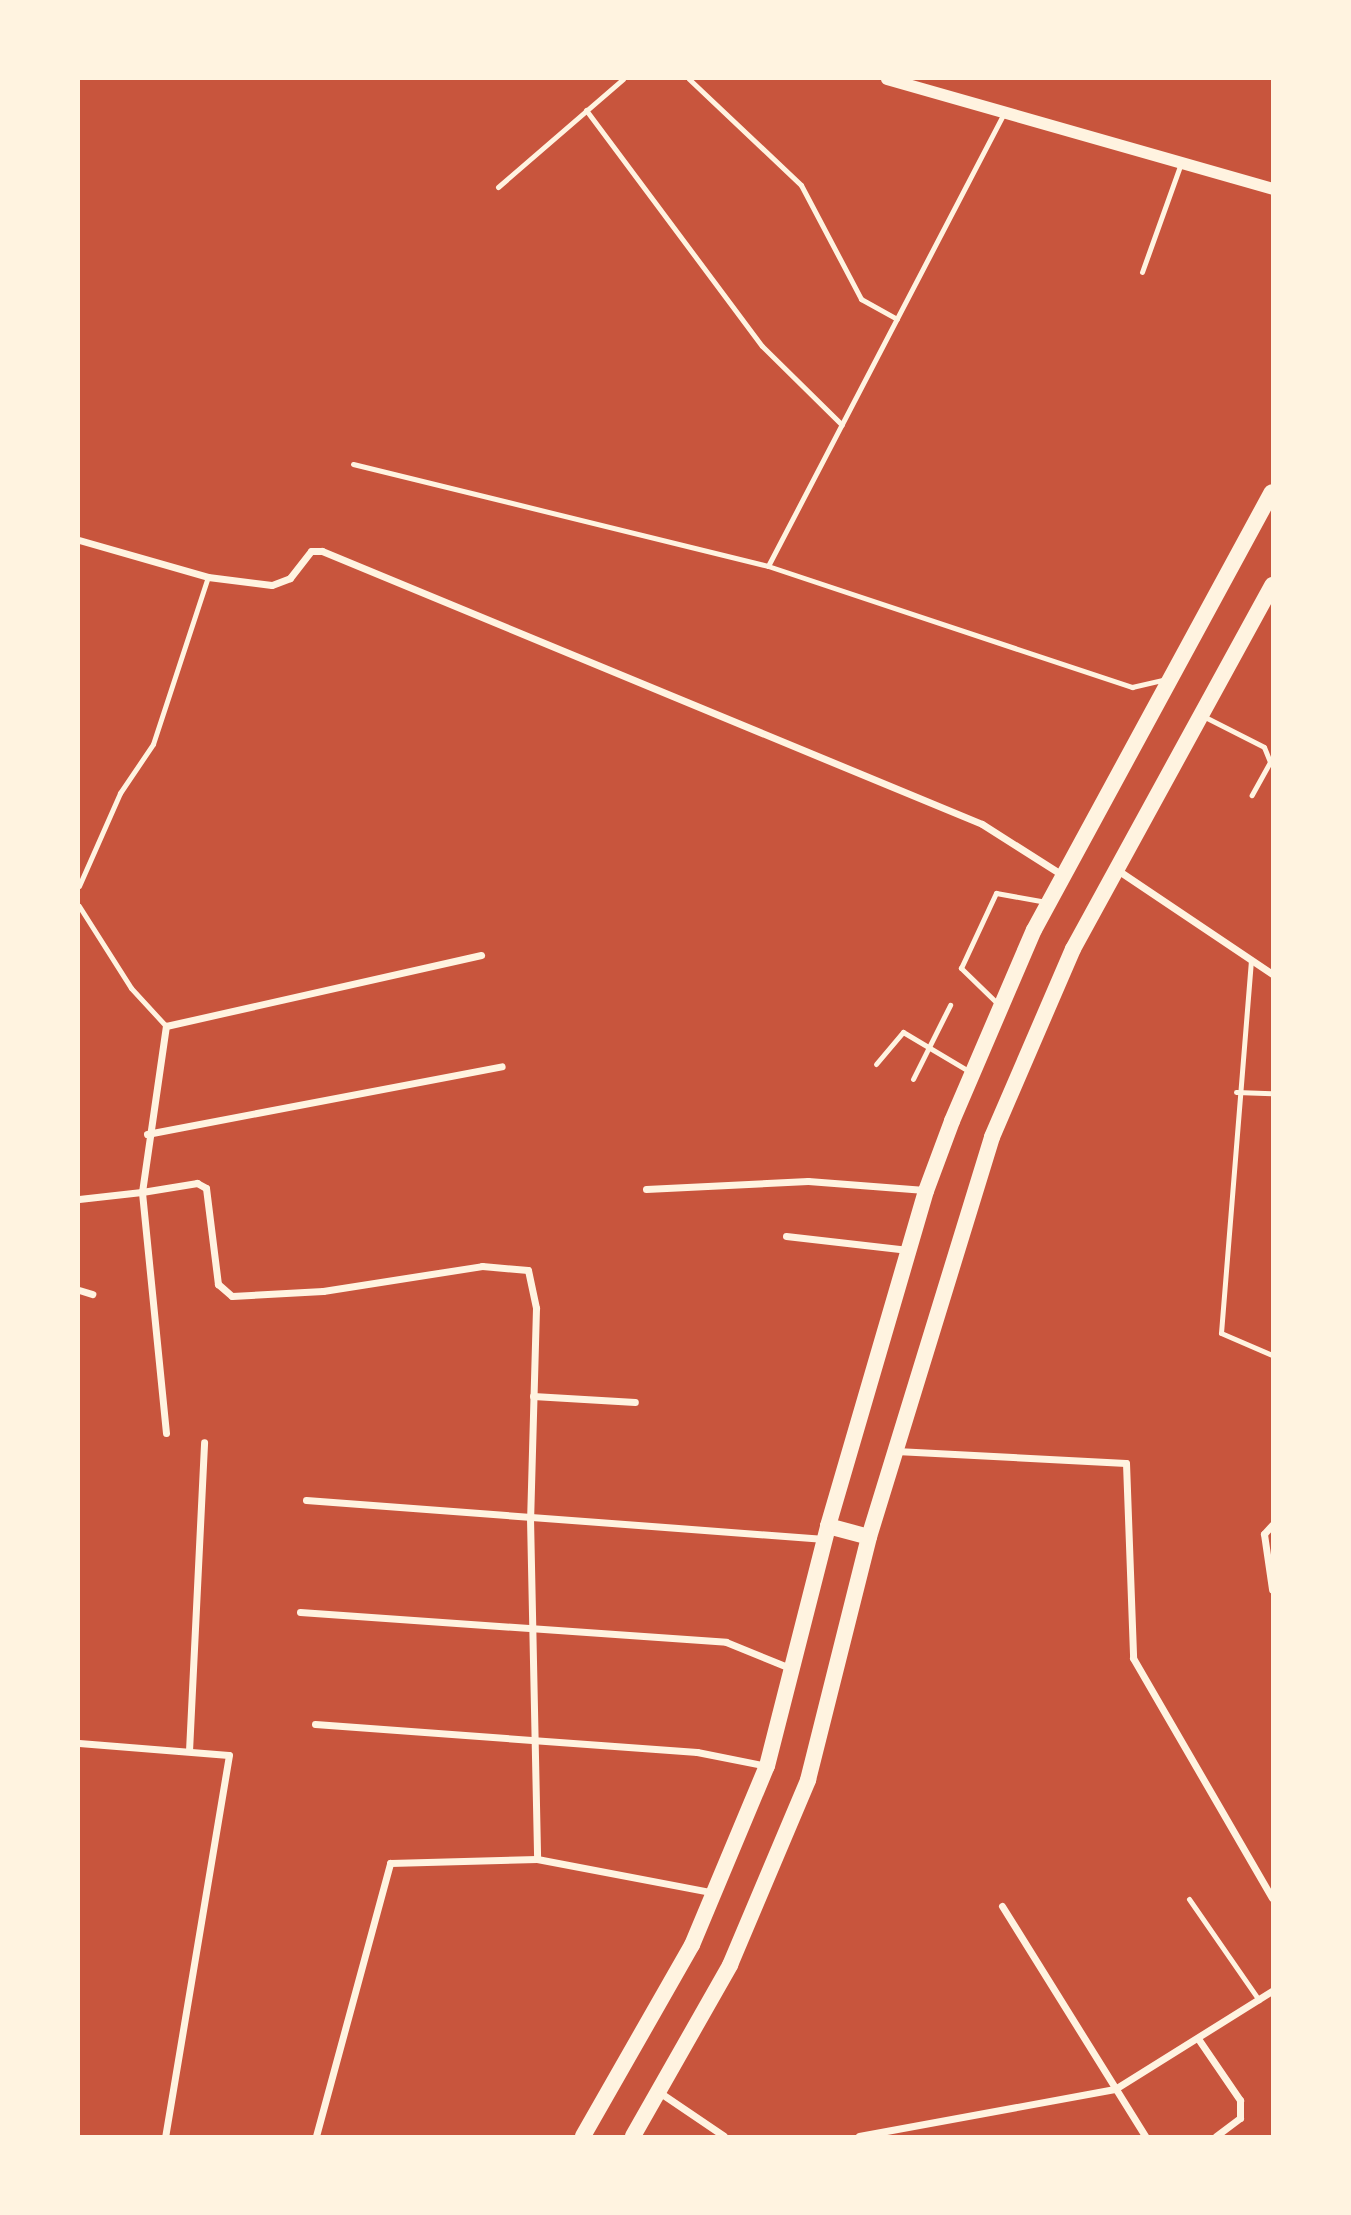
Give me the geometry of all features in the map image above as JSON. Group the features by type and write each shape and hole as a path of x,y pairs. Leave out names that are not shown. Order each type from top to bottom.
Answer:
{"main road":[{"path":"583,2136 716,1894 767,1766 795,1670 827,1532 908,1250 926,1191 973,1073 1049,903 1168,679 1272,492"},
{"path":"633,2136 730,1965 803,1792 869,1537 958,1231 992,1137 1073,949 1272,585"},
{"path":"827,1532 869,1537"}],"street":[{"path":"896,80 1272,189"},
{"path":"79,540 208,578 277,584 311,551 322,551 982,824 1064,876"},
{"path":"1115,868 1272,974"},
{"path":"166,1433 142,1192 147,1134 166,1026 481,955"},
{"path":"147,1134 502,1066"},
{"path":"646,1189 808,1181 926,1191"},
{"path":"79,1199 197,1183 206,1188 218,1284 232,1296 524,1266 536,1308 530,1518 537,1859"},
{"path":"786,1236 908,1250"},
{"path":"79,1290 92,1294"},
{"path":"533,1396 635,1402"},
{"path":"189,1751 204,1443"},
{"path":"896,1451 1126,1463 1133,1658 1272,1898"},
{"path":"306,1500 530,1518 827,1532"},
{"path":"1272,1525 1264,1534 1272,1589"},
{"path":"300,1612 726,1643 795,1670"},
{"path":"315,1724 535,1744 697,1752 767,1766"},
{"path":"79,1742 229,1755 165,2136"},
{"path":"316,2136 390,1863 537,1859 716,1894"},
{"path":"1002,1906 1145,2136"},
{"path":"859,2136 1115,2089 1199,2040 1272,1991"},
{"path":"1199,2040 1240,2100 1238,2122 1216,2136"},
{"path":"659,2092 724,2136"}],"lane":[{"path":"498,187 623,79"},
{"path":"689,79 801,185 861,299 897,319"},
{"path":"586,110 762,346 842,425"},
{"path":"768,566 1005,112"},
{"path":"1142,272 1181,163"},
{"path":"353,464 768,566 1132,687 1168,679"},
{"path":"79,886 120,793 153,744 208,578"},
{"path":"1201,715 1264,747 1270,762 1252,795"},
{"path":"1001,1007 961,968 978,930 996,893 1049,903"},
{"path":"79,906 131,988 166,1026"},
{"path":"1251,960 1236,1092 1221,1332 1272,1355"},
{"path":"913,1079 950,1005"},
{"path":"876,1064 903,1032 973,1073"},
{"path":"1236,1092 1272,1093"},
{"path":"1189,1899 1259,2000"}]}
